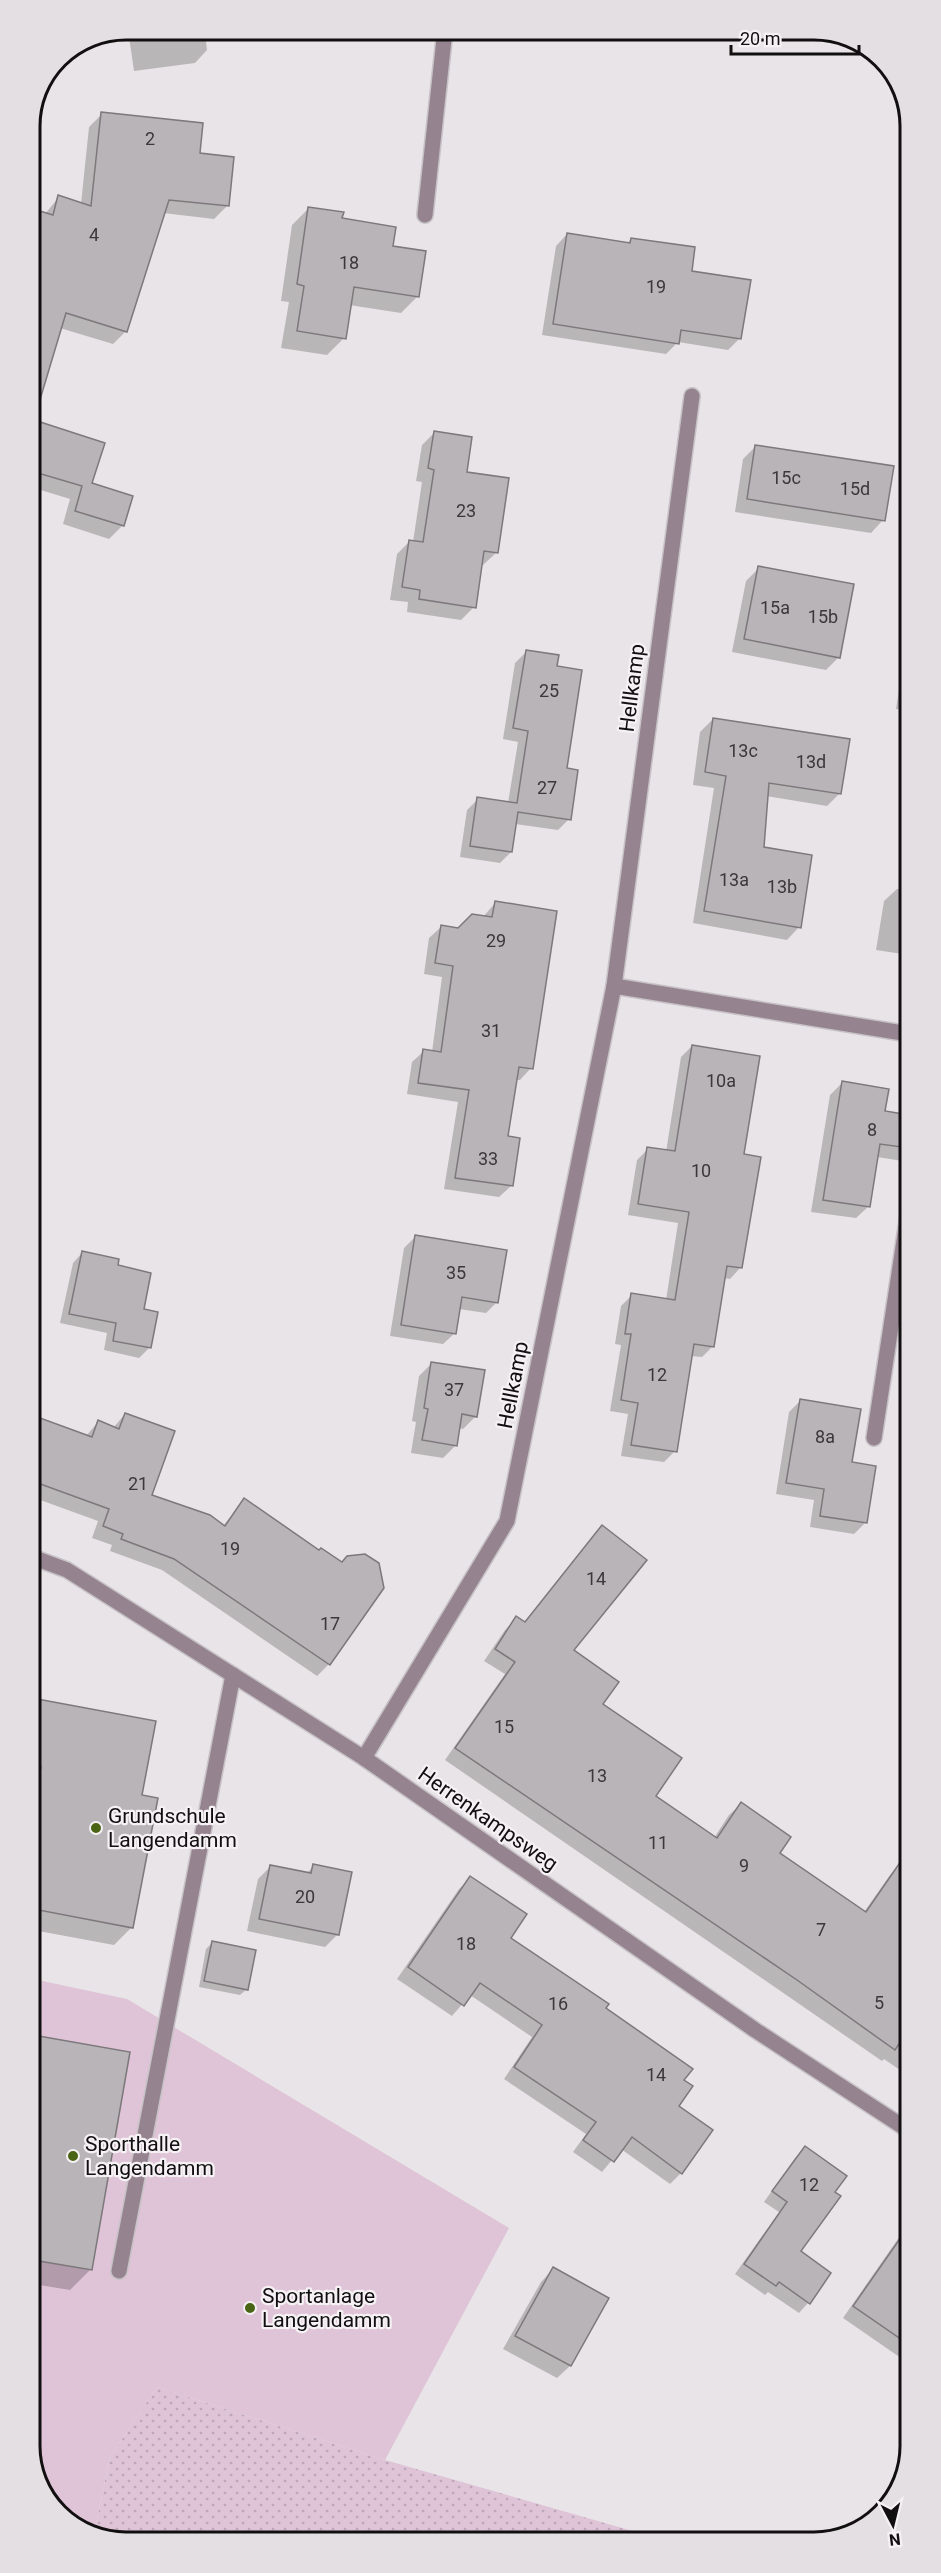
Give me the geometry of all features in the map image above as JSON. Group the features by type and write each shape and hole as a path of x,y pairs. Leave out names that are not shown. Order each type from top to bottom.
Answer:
{"street":[{"path":"425,215 444,40"},
{"name":"Hellkamp","path":"364,1758 507,1521 615,986 692,396"},
{"path":"615,986 900,1033"},
{"path":"874,1438 900,1267"},
{"name":"Herrenkampsweg","path":"40,1560 67,1570 364,1758 755,2030 900,2125"},
{"path":"119,2271 233,1675"}],"shaded area":[{"name":"Sportanlage Langendamm","path":"40,1981 127,1999 509,2228 385,2460 157,2387 110,2457 95,2527 74,2515 62,2503 49,2485 41,2458"},
{"path":"157,2387 385,2460 636,2532 110,2531 95,2527 110,2457"}],"building":[{"path":"101,112 203,123 200,153 234,157 229,206 169,200 127,332 66,313 41,397 41,211 53,215 58,195 91,206"},
{"path":"308,207 344,212 342,218 396,227 393,246 426,251 419,297 354,287 346,339 297,331 304,286 297,284"},
{"path":"567,233 630,243 631,238 695,247 692,271 751,280 741,339 681,330 679,344 553,324"},
{"path":"41,422 105,443 92,483 133,496 124,526 75,511 82,486 41,474"},
{"path":"434,431 472,437 467,472 509,478 498,553 484,551 476,608 419,599 420,590 402,587 409,540 423,542 434,470 428,468"},
{"path":"755,445 894,466 885,521 747,499"},
{"path":"758,566 854,584 840,658 744,639"},
{"path":"526,650 559,655 557,666 582,670 567,768 578,770 571,820 518,812 512,852 470,846 477,797 517,803 528,731 513,728"},
{"path":"713,718 850,739 841,794 769,783 764,847 812,855 801,928 704,911 726,776 705,772"},
{"path":"495,901 557,911 533,1069 519,1067 508,1136 520,1138 513,1186 455,1178 469,1090 418,1083 423,1049 441,1052 453,966 435,963 441,925 458,928 472,914 492,917"},
{"path":"692,1045 760,1056 744,1154 761,1157 742,1268 727,1266 714,1347 694,1344 677,1452 631,1445 638,1403 621,1400 631,1334 625,1334 631,1293 675,1300 689,1212 638,1204 647,1147 675,1151"},
{"path":"842,1081 889,1089 885,1111 900,1114 900,1147 880,1144 870,1207 823,1200"},
{"path":"415,1235 507,1250 498,1303 462,1297 456,1334 401,1325"},
{"path":"82,1251 119,1259 118,1265 151,1273 144,1309 158,1312 151,1348 113,1341 116,1323 69,1314"},
{"path":"431,1362 485,1370 477,1417 462,1414 457,1446 422,1440 428,1409 424,1408"},
{"path":"800,1399 861,1409 852,1462 876,1466 867,1523 820,1516 824,1489 786,1483"},
{"path":"125,1413 175,1431 152,1495 210,1515 225,1526 244,1498 319,1550 321,1548 342,1562 347,1556 365,1554 379,1563 384,1588 330,1665 174,1559 121,1539 123,1534 103,1526 109,1509 40,1484 40,1418 92,1437 98,1420 119,1429"},
{"path":"602,1525 647,1560 574,1650 619,1682 603,1704 682,1758 656,1796 717,1838 741,1802 791,1837 780,1853 866,1912 900,1863 900,2042 895,2050 797,1980 455,1748 515,1662 495,1649 516,1616 525,1622"},
{"path":"40,1700 156,1721 142,1795 158,1798 133,1928 40,1910"},
{"path":"313,1864 352,1872 339,1935 259,1919 270,1865 311,1873"},
{"path":"470,1876 527,1914 511,1938 609,2004 606,2008 693,2069 684,2080 693,2086 679,2106 713,2130 682,2174 632,2137 614,2162 583,2140 596,2122 514,2067 542,2025 480,1983 464,2006 408,1967"},
{"path":"212,1941 256,1950 248,1990 204,1981"},
{"name":"Sporthalle Langendamm","path":"40,2036 130,2052 92,2270 40,2261"},
{"path":"805,2146 847,2176 835,2192 841,2196 801,2251 831,2273 810,2304 779,2282 776,2286 744,2264 787,2202 772,2191"},
{"path":"900,2239 900,2338 853,2306"},
{"path":"553,2267 609,2298 571,2366 515,2336"}],"place":[{"name":"Grundschule Langendamm","path":"96,1828"},
{"name":"Sporthalle Langendamm","path":"73,2156"},
{"name":"Sportanlage Langendamm","path":"250,2308"}]}
